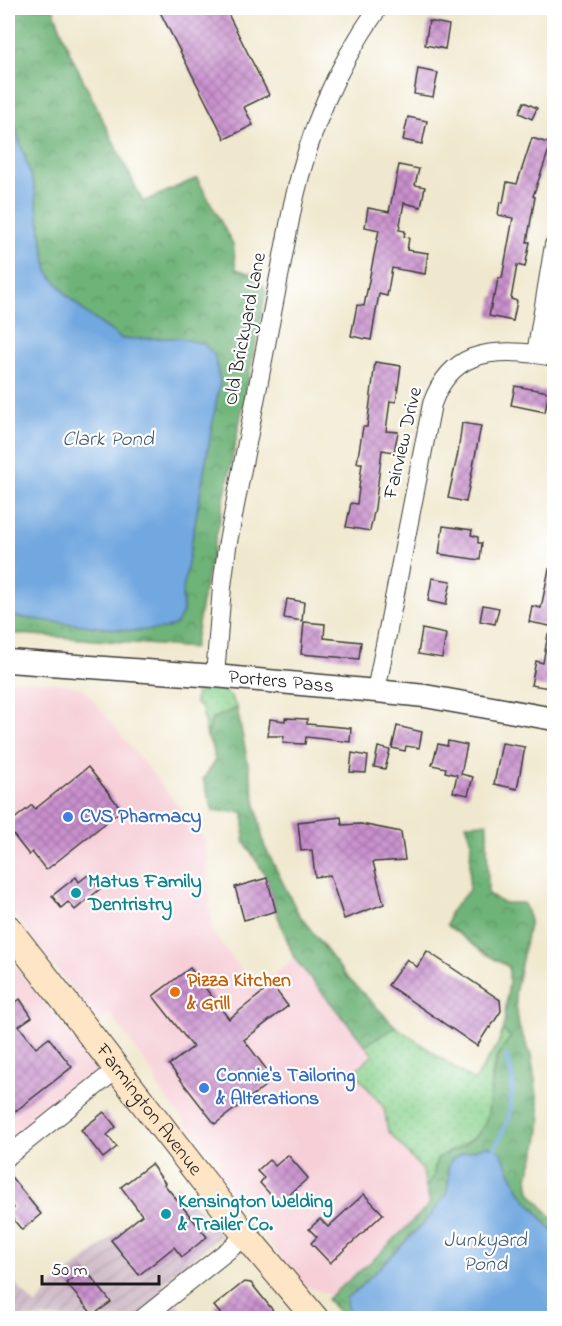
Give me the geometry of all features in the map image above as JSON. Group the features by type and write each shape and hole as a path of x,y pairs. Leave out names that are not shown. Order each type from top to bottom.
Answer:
{"main road":[{"name":"Farmington Avenue","path":"8,928 246,1236 315,1318"}],"street":[{"name":"Old Brickyard Lane","path":"215,676 227,547 301,167 328,94 345,59 378,8"},
{"name":"Fairview Drive","path":"376,690 432,404 438,388 446,375 461,363 478,356 498,352 517,352 545,356 555,245"},
{"name":"Porters Pass","path":"8,662 376,690 425,696 555,719"},
{"path":"8,1156 117,1069"},
{"path":"143,1318 246,1236"}],"shaded area":[{"path":"8,680 59,683 83,688 205,839 212,932 256,988 294,958 374,1055 354,1071 384,1108 388,1131 423,1172 430,1204 332,1296 300,1283 214,1169 223,1161 205,1148 158,1087 155,1076 112,1017 108,1014 100,1024 8,908"},
{"path":"8,956 98,1071 8,1139"},
{"path":"178,1184 221,1235 162,1284 188,1318 8,1318 8,1276 36,1306 53,1285"}],"green space":[{"path":"8,8 53,8 70,53 143,202 197,178 233,244 236,269 259,276 266,292 194,648 8,633 8,616 183,612 178,338 122,339 87,314 48,272 34,185 8,106"},
{"path":"196,689 220,689 230,695 237,708 212,719 207,737 202,709 195,703"},
{"path":"237,708 264,845 298,913 346,976 396,1027 365,1045 294,958 276,911 267,878 244,841 244,812 213,811 203,779 215,762 213,748 207,737 212,719"},
{"path":"487,823 488,894 503,903 524,903 530,920 515,994 519,1027 531,1055 541,1121 538,1143 528,1177 530,1192 554,1220 554,1233 521,1193 501,1153 448,1168 449,1181 446,1195 426,1221 357,1290 346,1298 355,1314 363,1318 343,1318 327,1299 376,1257 430,1204 426,1187 433,1178 437,1158 472,1139 485,1124 497,1060 511,1037 503,1030 509,967 484,953 447,925 450,912 469,890 471,839 466,824"},
{"path":"396,1027 474,1081 497,1046 503,1030 511,1037 494,1064 489,1108 484,1125 476,1136 455,1150 437,1158 433,1178 426,1187 423,1171 388,1131 384,1108 354,1071 373,1055 365,1045"}],"water":[{"name":"Clark Pond","path":"8,106 34,185 48,272 66,294 87,314 122,339 178,338 202,343 214,354 220,382 182,596 183,612 177,624 165,629 133,631 8,616"},
{"name":"Junkyard Pond","path":"486,1146 495,1148 501,1153 521,1193 554,1233 554,1318 363,1318 347,1309 346,1298 357,1290 426,1221 446,1195 449,1181 448,1168 451,1160 461,1154"}],"building":[{"path":"158,8 225,8 269,95 244,107 253,125 225,139"},
{"path":"429,21 449,25 445,49 425,45"},
{"path":"418,69 438,73 433,97 414,94"},
{"path":"524,102 537,108 532,119 519,113"},
{"path":"408,117 427,121 422,144 403,140"},
{"path":"532,138 551,144 533,196 535,197 527,242 530,242 525,267 517,265 511,299 517,301 513,321 489,316 498,278 502,278 513,218 498,215 507,182 517,184"},
{"path":"399,165 419,169 415,185 425,187 421,207 404,203 399,230 405,231 404,237 409,238 407,250 428,253 425,274 392,268 387,296 379,294 371,340 351,336 357,305 364,306 379,230 365,227 368,208 389,212"},
{"path":"375,362 401,366 396,402 390,401 386,431 398,432 394,452 382,450 370,531 346,527 351,503 357,504 362,463 357,463 363,427 367,427"},
{"path":"515,386 549,392 545,412 511,405"},
{"path":"462,423 481,426 466,502 448,498"},
{"path":"443,526 472,530 471,535 478,537 478,543 482,543 480,560 439,554"},
{"path":"549,569 555,569 555,627 529,622 532,606 541,608"},
{"path":"432,578 451,581 446,605 428,601"},
{"path":"287,599 304,602 302,621 284,618"},
{"path":"483,605 499,608 495,624 480,621"},
{"path":"304,622 325,624 324,638 361,642 359,659 301,654"},
{"path":"422,629 446,634 442,658 418,654"},
{"path":"548,634 555,634 555,676 551,675 549,688 531,685 536,661 543,663"},
{"path":"285,718 307,719 307,724 351,728 350,742 306,737 305,744 283,743 284,736 268,736 270,719 285,721"},
{"path":"397,726 422,732 419,748 406,746 405,751 392,748"},
{"path":"448,741 467,745 461,774 473,777 468,795 453,792 457,775 445,772 446,768 432,765 438,744 447,746"},
{"path":"502,743 525,747 517,789 494,784"},
{"path":"378,747 390,750 385,769 374,767"},
{"path":"352,753 368,756 366,773 350,772"},
{"name":"CVS Pharmacy","path":"88,767 122,810 46,870 32,852 29,855 8,828 8,824 32,805 35,809"},
{"path":"341,817 342,825 361,824 401,832 405,860 373,862 384,904 344,919 330,875 315,877 312,850 301,851 298,822"},
{"name":"Matus Family Dentristry","path":"88,875 100,889 75,910 68,902 61,908 52,896 76,877 79,882"},
{"path":"267,878 276,911 244,920 235,887"},
{"path":"427,951 500,1000 501,1011 477,1046 388,985 407,959 417,967"},
{"path":"190,968 229,1019 272,985 288,1006 244,1040 274,1079 215,1124 169,1065 193,1047 153,996"},
{"path":"20,999 32,1017 19,1026 36,1048 49,1038 72,1067 8,1117 8,1008"},
{"path":"104,1112 116,1127 107,1135 117,1147 103,1158 81,1130"},
{"path":"288,1155 308,1178 279,1204 260,1183 264,1178 257,1171 269,1160 275,1166"},
{"name":"Kensington Welding & Trailer Co.","path":"151,1164 164,1184 207,1237 182,1257 174,1247 139,1275 111,1240 142,1215 121,1187"},
{"path":"8,1173 41,1214 22,1230 8,1213 14,1208 8,1199"},
{"path":"364,1194 383,1214 330,1263 311,1243 317,1237 309,1229 320,1219 328,1227"},
{"path":"85,1269 111,1302 93,1315 66,1283"},
{"path":"244,1282 251,1283 279,1318 224,1318 214,1306"}],"waterway":[{"path":"494,1154 509,1118 513,1081 507,1056"}],"place":[{"name":"CVS Pharmacy","path":"68,817"},
{"name":"Matus Family Dentristry","path":"76,893"},
{"name":"Pizza Kitchen & Grill","path":"175,992"},
{"name":"Connie's Tailoring & Alterations","path":"204,1088"},
{"name":"Kensington Welding & Trailer Co.","path":"166,1214"}]}
